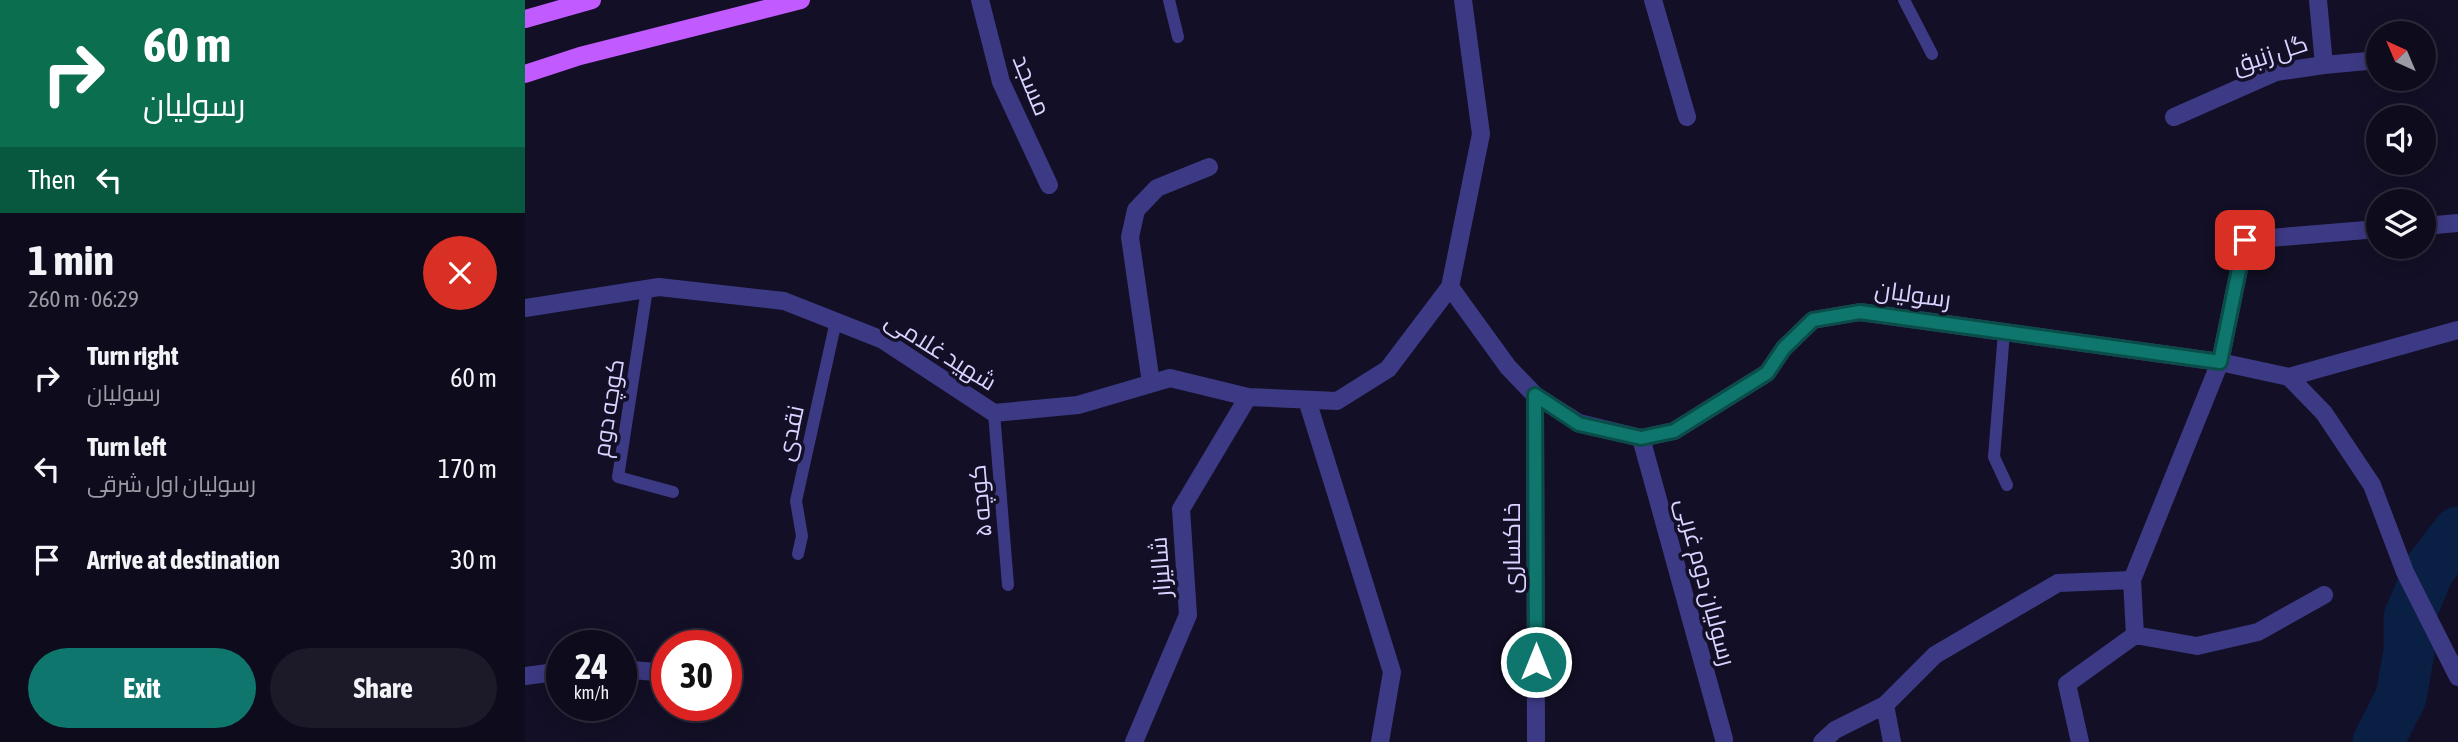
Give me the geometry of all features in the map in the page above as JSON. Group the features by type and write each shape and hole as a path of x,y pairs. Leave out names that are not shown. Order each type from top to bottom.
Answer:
{"main road":[{"path":"525,19 592,0"},
{"path":"525,74 580,56 801,0"}],"street":[{"name":"مسجد","path":"979,0 1001,82 1049,185"},
{"path":"1450,287 1481,134 1463,0"},
{"path":"1653,0 1687,117"},
{"name":"گل زنبق","path":"2174,117 2276,72 2324,65 2318,0"},
{"path":"2324,65 2366,61"},
{"path":"1151,383 1130,237 1136,210 1157,188 1209,167"},
{"path":"2436,225 2458,223"},
{"path":"2135,635 2131,580 2220,362 2245,240 2366,230"},
{"name":"شهید غلامی","path":"525,308 659,287 784,301 883,340 994,413 1078,405 1170,377 1248,397 1337,401 1388,369 1450,287"},
{"name":"رسولیان","path":"1450,287 1508,367 1535,395 1579,424 1641,438 1674,431 1767,373 1784,348 1813,320 1860,312 2220,362 2289,377"},
{"path":"2458,330 2289,377 2324,413 2372,485 2405,572 2458,677"},
{"name":"خاکساری","path":"1535,395 1536,742"},
{"name":"شالیزار","path":"1134,742 1188,615 1181,509 1248,397"},
{"path":"1307,400 1392,672 1380,742"},
{"name":"رسولیان دوم غربی","path":"1641,438 1724,739"},
{"path":"1822,742 1835,730 1885,705 1935,655 2058,583 2131,580"},
{"path":"2080,742 2067,684 2135,635 2197,646 2258,632 2324,595"},
{"path":"525,676 546,673"},
{"path":"1885,705 1892,742"}],"lane":[{"path":"1169,0 1178,37"},
{"path":"1904,0 1932,54"},
{"name":"کوچه دوم","path":"647,289 618,477 673,492"},
{"name":"نقدی","path":"798,554 802,536 796,501 836,321"},
{"path":"2004,332 1994,457 2007,485"},
{"name":"کوچه ۵","path":"994,413 1008,585"}],"waterway":[{"path":"2378,742 2401,697 2409,652 2409,618 2429,570 2458,532"}],"route":[{"path":"1536,662 1535,395 1579,424 1641,438 1674,431 1767,373 1784,348 1813,320 1860,312 2220,362 2245,240"}]}
